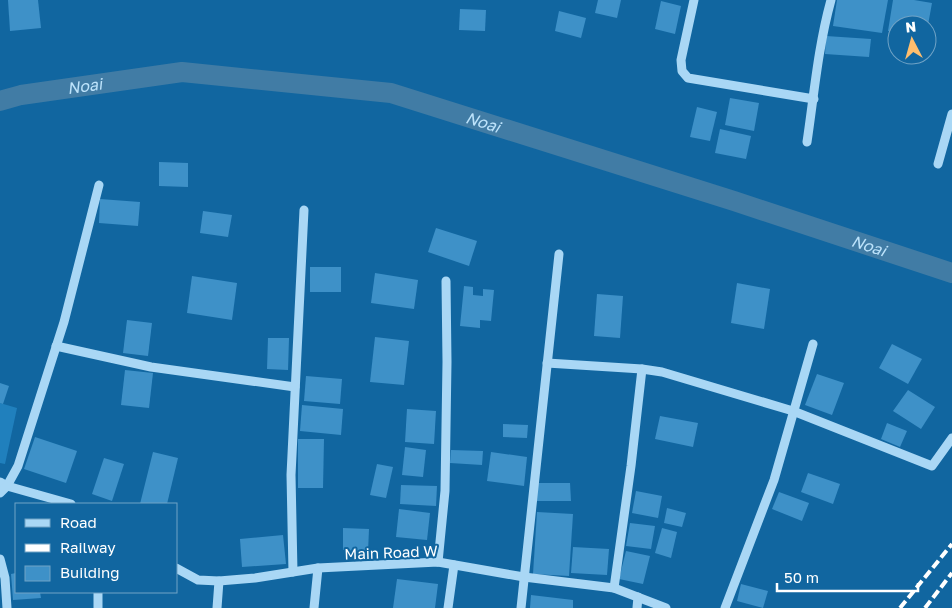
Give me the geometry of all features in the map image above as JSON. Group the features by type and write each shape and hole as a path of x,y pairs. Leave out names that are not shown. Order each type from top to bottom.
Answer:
{"street":[{"path":"694,0 681,60 682,71 688,78 814,99"},
{"path":"807,142 819,51 831,0"},
{"path":"938,164 952,114"},
{"path":"0,493 4,484 18,466 64,322 99,185"},
{"path":"293,572 291,474 304,210"},
{"path":"521,608 559,254"},
{"path":"438,562 445,490 446,281"},
{"path":"725,608 774,480 813,344"},
{"path":"56,346 150,367 295,387"},
{"path":"547,363 662,372 793,410 932,466 952,438"},
{"path":"614,588 642,369"},
{"path":"4,484 68,503"},
{"path":"0,559 5,578 7,608"},
{"name":"Main Road W","path":"178,569 198,580 219,581 255,578 318,568 438,562 614,588 666,608"},
{"path":"448,608 454,565"},
{"path":"314,608 318,568"},
{"path":"216,608 219,581"},
{"path":"98,593 98,608"},
{"path":"637,608 638,597"}],"shaded area":[{"path":"0,403 17,408 5,464 0,463"}],"building":[{"path":"8,0 38,0 41,28 10,31"},
{"path":"598,0 621,0 617,18 595,13"},
{"path":"837,0 888,0 882,33 833,26"},
{"path":"893,0 914,0 932,3 930,15 891,15"},
{"path":"661,1 681,6 675,34 655,29"},
{"path":"460,9 486,10 485,31 459,30"},
{"path":"559,11 586,18 581,38 555,31"},
{"path":"826,36 871,39 869,57 825,54"},
{"path":"730,98 759,103 754,131 725,125"},
{"path":"697,107 717,112 710,141 690,137"},
{"path":"720,129 751,136 746,159 715,153"},
{"path":"159,162 188,163 188,187 159,186"},
{"path":"100,199 140,202 138,226 99,223"},
{"path":"203,211 232,215 228,237 200,233"},
{"path":"436,228 477,241 469,266 428,252"},
{"path":"310,267 341,267 341,292 310,292"},
{"path":"375,273 418,280 414,309 371,303"},
{"path":"192,276 237,283 232,320 187,313"},
{"path":"737,283 770,289 764,329 731,323"},
{"path":"464,286 473,287 473,295 483,296 483,289 494,290 491,321 480,320 480,328 460,326"},
{"path":"597,294 623,296 620,338 594,336"},
{"path":"127,320 152,323 148,356 123,353"},
{"path":"375,337 409,341 404,385 370,382"},
{"path":"268,338 289,338 288,370 267,369"},
{"path":"892,344 922,359 908,384 879,368"},
{"path":"125,370 153,373 149,408 121,405"},
{"path":"817,374 844,383 832,415 805,405"},
{"path":"306,376 342,379 340,404 304,401"},
{"path":"0,383 9,386 3,404 0,403"},
{"path":"908,390 935,407 921,429 893,411"},
{"path":"302,405 343,409 341,435 300,431"},
{"path":"407,409 436,411 434,444 405,442"},
{"path":"660,416 698,423 693,447 655,439"},
{"path":"887,423 907,431 900,447 881,439"},
{"path":"503,424 528,425 527,438 503,437"},
{"path":"35,437 77,451 66,483 24,469"},
{"path":"298,439 324,439 323,488 298,488"},
{"path":"405,447 426,450 423,477 402,475"},
{"path":"451,450 483,451 482,465 450,463"},
{"path":"153,452 178,458 167,503 140,503"},
{"path":"491,452 527,457 524,486 487,481"},
{"path":"104,458 124,464 112,501 92,494"},
{"path":"377,464 393,467 386,498 370,495"},
{"path":"808,473 840,484 833,504 801,492"},
{"path":"535,483 570,483 571,501 535,501"},
{"path":"401,485 437,486 436,506 400,504"},
{"path":"636,491 662,496 658,518 632,513"},
{"path":"779,492 809,503 802,521 772,509"},
{"path":"667,508 686,513 682,527 664,523"},
{"path":"399,509 430,513 427,540 396,537"},
{"path":"537,512 573,514 569,576 533,574"},
{"path":"630,523 655,526 651,549 626,546"},
{"path":"343,528 369,529 368,552 343,550"},
{"path":"662,528 677,532 671,558 655,553"},
{"path":"283,535 286,564 242,567 240,539"},
{"path":"573,547 609,549 607,575 571,573"},
{"path":"626,551 650,556 643,584 619,579"},
{"path":"15,573 15,593 40,593 41,598 13,600 11,574"},
{"path":"397,579 438,584 435,608 393,608"},
{"path":"741,584 768,591 763,608 737,601"},
{"path":"531,595 573,600 573,608 530,608"}],"waterway":[{"name":"Noai","path":"0,101 21,95 182,72 391,93 734,201 952,273"}],"railway":[{"path":"900,608 952,544"},
{"path":"925,608 952,573"}]}
